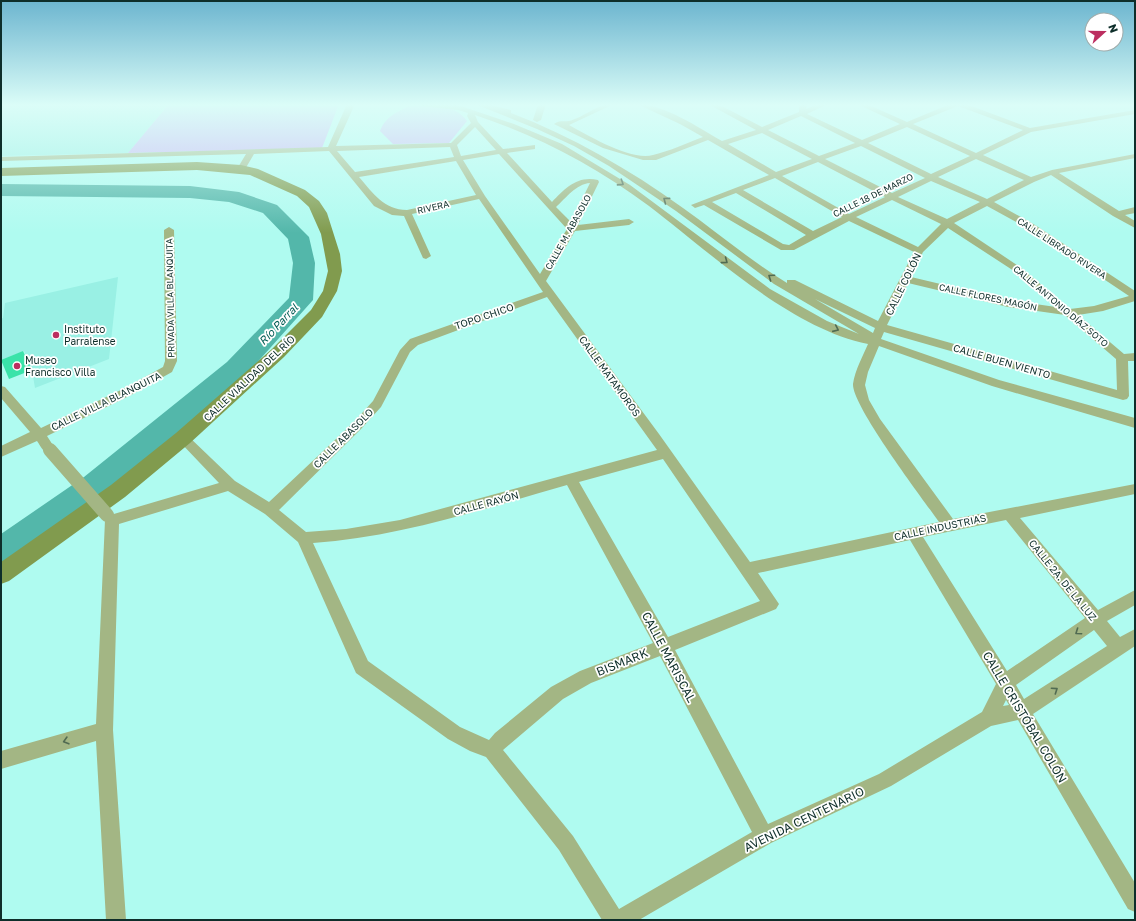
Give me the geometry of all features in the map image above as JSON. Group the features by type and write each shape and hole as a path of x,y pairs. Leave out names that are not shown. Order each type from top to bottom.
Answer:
{"main road":[{"name":"CALLE VIALIDAD DEL RÍO","path":"1,172 197,166 241,169 258,173 302,193 314,204 320,213 328,234 334,254 335,271 330,291 317,313 278,353 183,438 118,490 1,574"}],"street":[{"path":"1,158 392,147"},
{"name":"CALLE MATAMOROS","path":"453,147 481,196 549,293 666,454 771,604"},
{"path":"497,147 572,229 629,222"},
{"path":"331,149 353,176 532,147"},
{"path":"562,147 583,158 628,188 750,280 793,309 856,338 876,341 996,383 1135,422"},
{"path":"581,147 615,165 657,192 778,282 803,298 860,328 876,341"},
{"path":"610,147 629,156 644,159 653,158 682,147"},
{"path":"726,147 850,218 919,251"},
{"name":"CALLE ANTONIO DÍAZ SOTO","path":"794,147 892,198 947,223 1012,265 1070,312 1122,358"},
{"path":"695,205 852,147"},
{"name":"CALLE LIBRADO RIVERA","path":"870,147 932,178 989,203 1039,231 1135,297"},
{"path":"957,147 1030,180"},
{"name":"CALLE 18 DE MARZO","path":"706,202 780,247 791,248 813,235 996,147"},
{"path":"241,169 252,151"},
{"name":"CALLE COLÓN","path":"950,526 876,422 863,400 859,385 862,372 881,327 919,251 947,223 989,203 1030,180 1052,172 1135,156"},
{"path":"1052,172 1135,225"},
{"name":"RIVERA","path":"353,176 377,204 385,209 407,213 481,196"},
{"name":"CALLE M. ABASOLO","path":"541,280 572,229 595,184 594,181 588,181 570,189 552,206"},
{"path":"737,190 813,235"},
{"path":"1116,214 1135,210"},
{"path":"407,213 426,256"},
{"name":"PRIVADA VILLA BLANQUITA","path":"169,230 170,365"},
{"name":"CALLE FLORES MAGÓN","path":"906,279 1013,304 1070,312 1095,310 1135,297"},
{"name":"CALLE BUEN VIENTO","path":"791,282 806,291 881,327 1123,396 1122,358"},
{"name":"TOPO CHICO","path":"419,338 549,293"},
{"name":"CALLE ABASOLO","path":"270,510 357,426 377,404 409,346 419,338"},
{"path":"1122,358 1135,357"},
{"name":"CALLE VILLA BLANQUITA","path":"1,452 127,392 164,372 170,365"},
{"path":"1,390 39,434 50,450 110,518 104,730 116,920"},
{"path":"183,438 230,485 270,510 303,538 362,667 454,733 476,745 492,750 566,843 614,920"},
{"name":"CALLE RAYÓN","path":"303,538 346,535 400,526 666,454"},
{"name":"CALLE MARISCAL","path":"571,480 664,646 764,836"},
{"path":"110,518 230,485"},
{"name":"CALLE INDUSTRIAS","path":"746,569 913,533 1135,489"},
{"name":"CALLE 2A. DE LA LUZ","path":"1008,514 1118,647"},
{"name":"CALLE CRISTÓBAL COLÓN","path":"913,533 1022,711 1135,902"},
{"path":"988,718 1005,683 1095,620 1135,597"},
{"name":"BISMARK","path":"492,750 501,739 557,693 586,677 771,604"},
{"name":"AVENIDA CENTENARIO","path":"619,920 764,836 885,780 988,718 1022,711 1135,637"},
{"path":"1,760 104,730"}],"shaded area":[{"path":"1,147 133,147 128,153 1,156"},
{"path":"133,147 322,147 322,148 128,153"},
{"name":"Instituto Parralense","path":"118,277 109,359 35,388 32,370 24,351 1,360 1,319 3,318 5,303"}],"building":[{"name":"Museo Francisco Villa","path":"23,351 32,370 9,379 1,360"}],"waterway":[{"name":"Río Parral","path":"1,190 190,192 232,196 270,209 298,237 304,263 301,300 236,369 95,486 1,552"}],"place":[{"name":"Instituto Parralense","path":"56,335"},
{"name":"Museo Francisco Villa","path":"17,366"}]}
